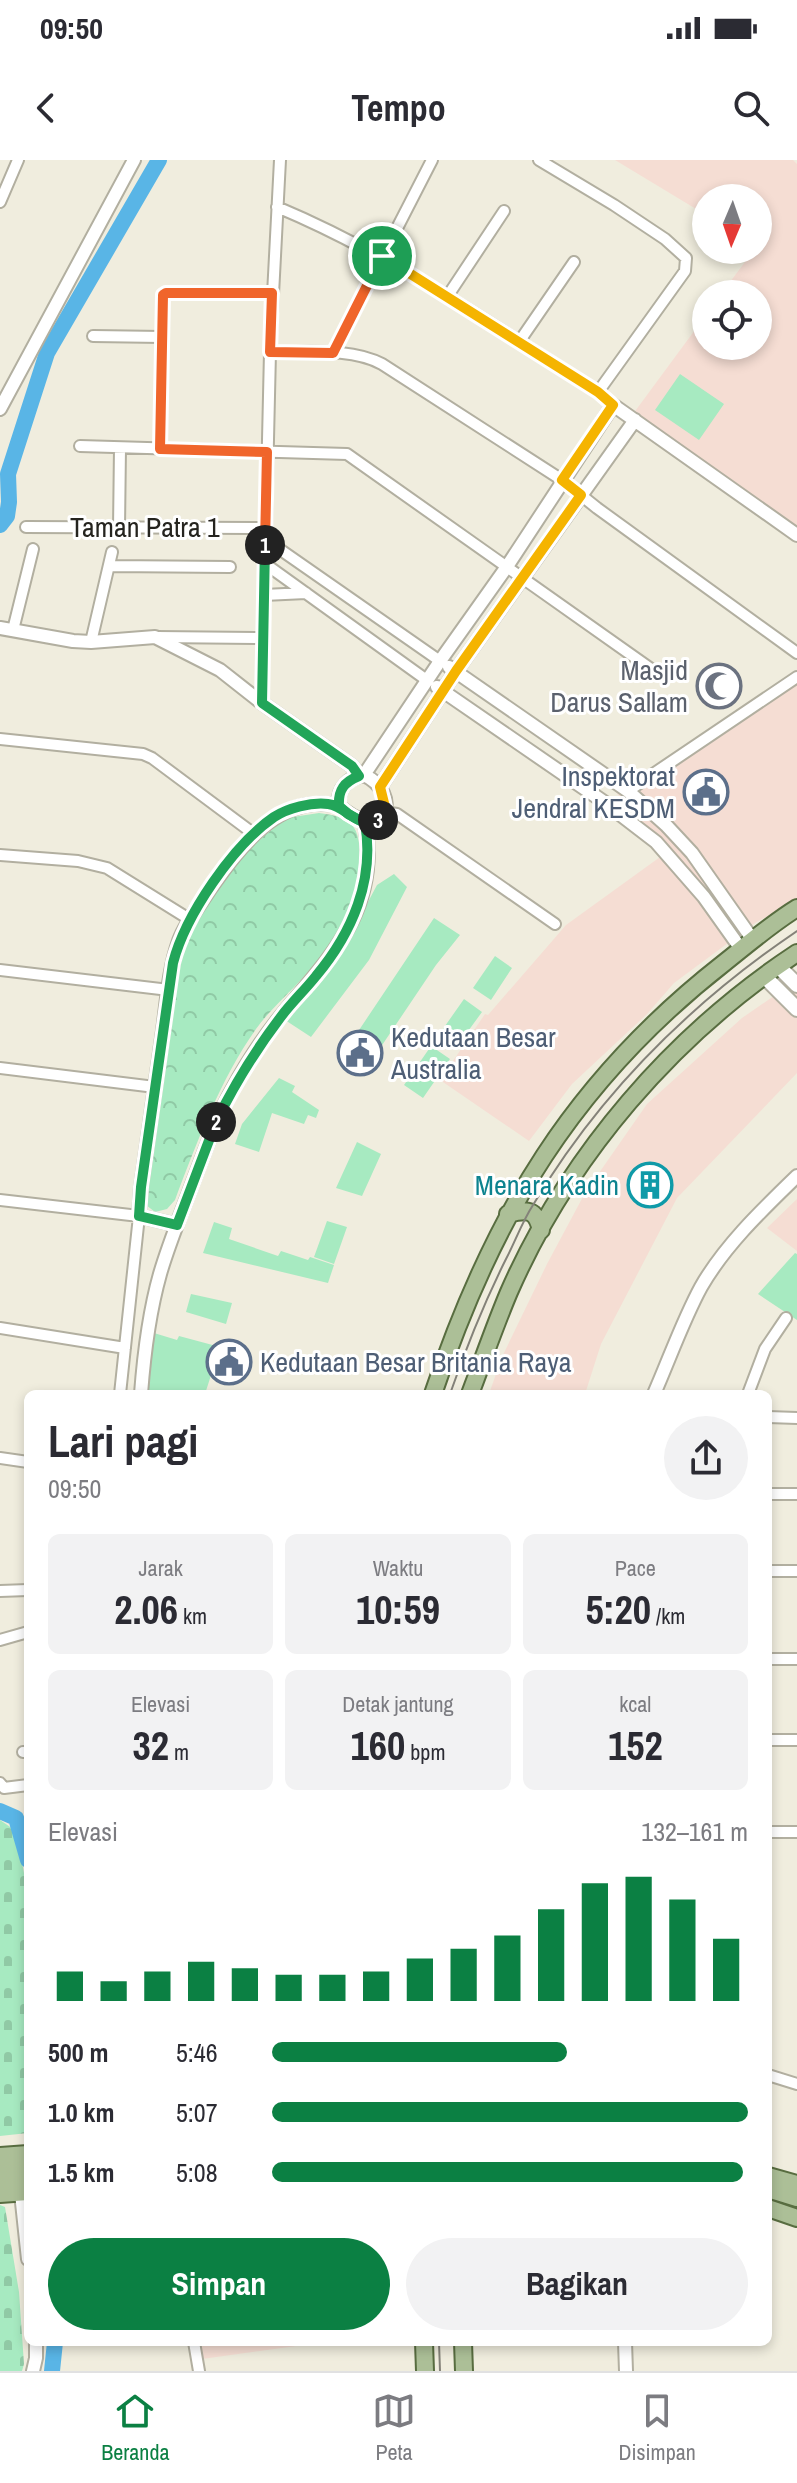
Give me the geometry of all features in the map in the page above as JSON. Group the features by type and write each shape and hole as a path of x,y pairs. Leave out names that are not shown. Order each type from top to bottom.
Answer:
{"main road":[{"path":"434,1390 475,1282 508,1214 548,1148 580,1104 666,1011 797,908"},
{"path":"472,1390 510,1290 541,1230 588,1154 652,1075 712,1017 797,953"},
{"path":"778,966 796,984 782,994"},
{"path":"764,976 797,1009"},
{"path":"508,1214 533,1213 541,1230"},
{"path":"0,2156 24,2154"},
{"path":"0,2169 24,2167"},
{"path":"772,2177 797,2184"},
{"path":"0,2181 24,2187"},
{"path":"0,2194 24,2188"},
{"path":"772,2190 797,2198"},
{"path":"772,2209 797,2218"},
{"path":"772,2218 797,2225"},
{"path":"424,2346 425,2371"},
{"path":"463,2346 464,2371"}],"street":[{"path":"0,202 18,160"},
{"path":"0,409 134,160"},
{"path":"262,703 270,352 280,160"},
{"path":"333,353 432,160"},
{"path":"539,160 665,239 684,254 687,262 685,271 598,392"},
{"path":"277,207 330,229 382,256 519,342 598,392 797,535"},
{"path":"447,297 504,211"},
{"path":"519,342 574,262"},
{"path":"160,449 164,293 272,293"},
{"path":"93,336 162,337"},
{"path":"270,352 333,353 367,358 382,364 562,480 797,653"},
{"path":"339,806 340,790 348,780 361,775 428,681 613,405"},
{"path":"380,787 520,578 635,420"},
{"path":"80,446 347,454 654,671"},
{"path":"119,528 120,448"},
{"name":"Taman Patra 1","path":"26,527 265,533"},
{"path":"265,533 440,661 628,791 692,853 747,945"},
{"path":"33,549 6,629 54,639 91,642 155,637 263,638"},
{"path":"91,642 112,552"},
{"path":"264,563 604,802 656,842 747,945"},
{"path":"109,566 230,567"},
{"path":"264,595 306,593"},
{"path":"120,1390 139,1216 169,990 176,951 189,919 226,865 254,834 284,812 313,804 327,804 339,806 365,823 377,820 384,812 380,787 372,779 361,775 220,670 155,637"},
{"path":"628,791 797,677"},
{"path":"0,739 143,754 254,834"},
{"path":"384,812 397,814 555,924"},
{"path":"142,1390 152,1309 161,1273 212,1130 231,1092 278,1020 327,962 348,929 361,899 366,872 365,823"},
{"path":"0,855 78,861 107,868 189,919"},
{"path":"0,970 169,990"},
{"path":"0,1068 155,1087"},
{"path":"656,1390 692,1305 712,1270 748,1226 797,1176"},
{"path":"0,1200 139,1216 177,1225"},
{"path":"750,1390 765,1349 786,1318"},
{"path":"0,1328 125,1348"},
{"path":"772,1417 797,1418"},
{"path":"0,1458 24,1461"},
{"path":"772,1494 797,1494"},
{"path":"772,1571 797,1571"},
{"path":"0,1591 24,1590"},
{"path":"0,1640 24,1633"},
{"path":"772,1659 797,1659"},
{"path":"772,1740 797,1740"},
{"path":"0,1783 4,1788 24,1786"},
{"path":"772,1832 797,1832"},
{"path":"772,2076 797,2084"},
{"path":"33,2371 36,2346"},
{"path":"195,2346 199,2371"},
{"path":"625,2346 626,2371"}],"shaded area":[{"path":"615,160 793,160 797,164 797,531 633,414 692,334 692,360 772,360 772,280 732,280 744,264 772,264 772,184 692,184 692,207"},
{"path":"797,683 797,900 755,923 674,983 647,1014 572,1084 529,1141 440,1080 485,1014 488,1015 566,925 667,852 614,790"},
{"path":"797,980 797,1073 677,1198 601,1344 586,1390 490,1390 502,1357 585,1193 647,1104 742,1018"},
{"path":"797,1199 797,1251 767,1228"},
{"path":"200,2346 297,2346 202,2359"}],"green space":[{"path":"680,374 724,404 699,440 655,410"},
{"path":"319,813 344,819 357,835 360,854 357,885 346,916 320,958 262,1021 243,1049 210,1112 175,1200 167,1209 155,1212 146,1205 144,1195 174,978 183,944 198,914 246,851 286,818"},
{"path":"394,874 407,887 369,960 311,1037 285,1020 341,953 377,885"},
{"path":"434,918 460,935 436,965 364,1072 341,1057"},
{"path":"495,956 512,968 491,1000 473,988"},
{"path":"464,999 482,1012 455,1049 438,1036"},
{"path":"431,1046 450,1059 423,1098 404,1085"},
{"path":"279,1078 295,1086 292,1092 319,1110 316,1118 308,1115 304,1124 272,1113 259,1152 235,1144 242,1124"},
{"path":"357,1142 381,1154 362,1196 336,1188"},
{"path":"327,1221 347,1227 334,1264 314,1257"},
{"path":"214,1222 232,1228 229,1239 278,1256 281,1251 334,1265 328,1283 203,1253"},
{"path":"797,1254 797,1320 758,1294"},
{"path":"191,1294 232,1303 226,1324 186,1312"},
{"path":"154,1333 220,1347 206,1390 147,1390"},
{"path":"0,1820 16,1831 24,1873 24,2133 0,2136"},
{"path":"0,2205 5,2207 19,2292 22,2371 0,2371"}],"waterway":[{"path":"0,525 7,516 8,474 47,353 159,160"},
{"path":"0,1811 16,1818 24,1846"},
{"path":"52,2371 55,2346"}],"tram line":[{"path":"451,1390 483,1309 525,1218 587,1125 650,1053 684,1020 797,931"},
{"path":"439,2346 440,2371"}],"place":[{"name":"Masjid Darus Sallam","path":"719,686"},
{"name":"Inspektorat Jendral KESDM","path":"706,792"},
{"name":"Kedutaan Besar Australia","path":"360,1053"},
{"name":"Menara Kadin","path":"650,1185"},
{"name":"Kedutaan Besar Britania Raya","path":"229,1362"}],"route":[{"path":"382,256 333,353 270,352 272,293 164,293 162,297 160,449 267,452 262,703 352,766 359,776 348,780 340,790 339,806 365,823 367,833 366,872 361,899 348,929 327,962 278,1020 231,1092 212,1130 177,1225 139,1216 173,963 189,919 226,865 254,834 284,812 313,804 327,804 339,806 348,814 365,823 381,817 385,807 380,787 520,578 581,495 562,480 613,405 598,392 382,256"}]}
